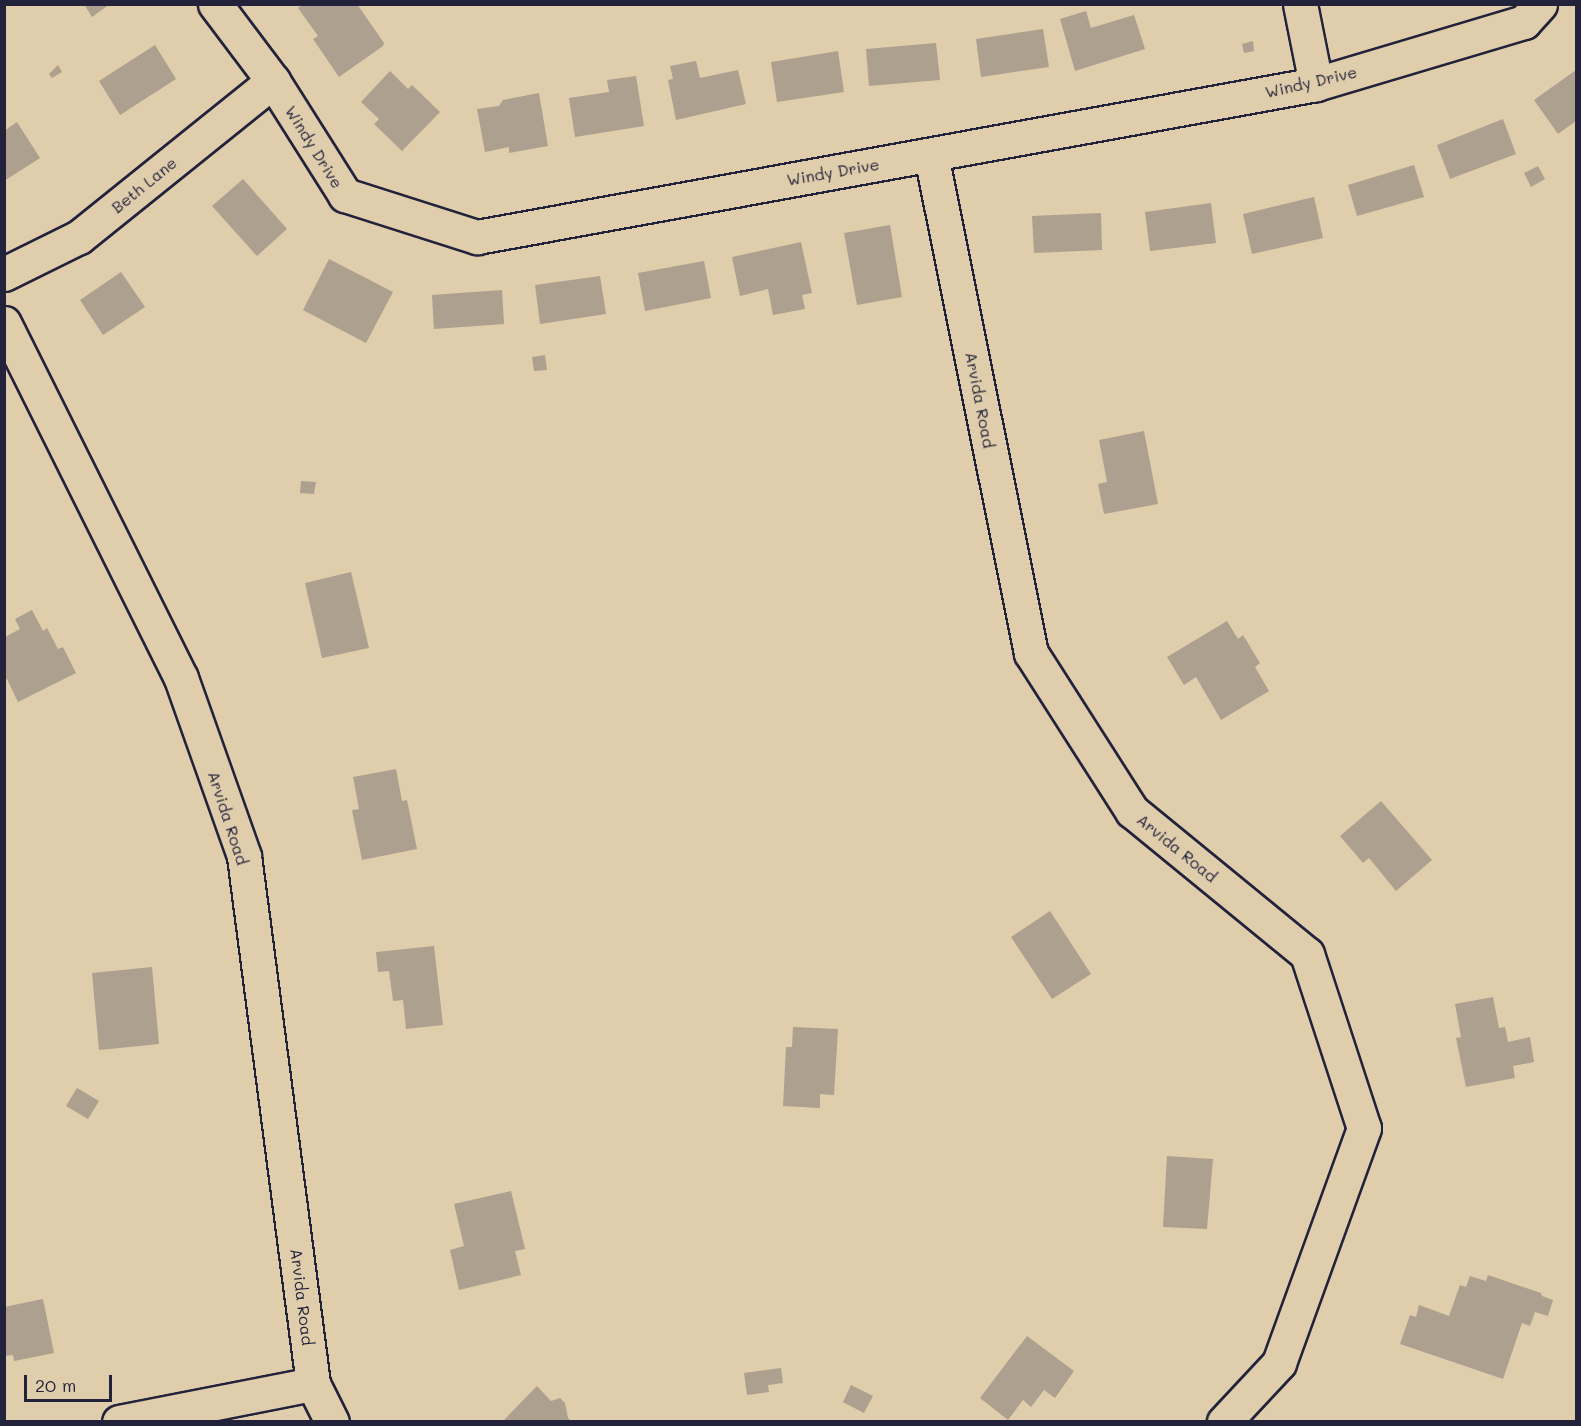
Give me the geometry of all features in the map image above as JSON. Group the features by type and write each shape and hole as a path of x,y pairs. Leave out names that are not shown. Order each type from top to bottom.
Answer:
{"street":[{"name":"Windy Drive","path":"215,4 273,81 345,195 477,237 1316,84 1524,22 1540,4"},
{"path":"1300,4 1316,84"},
{"name":"Beth Lane","path":"4,274 80,237 273,81"},
{"name":"Arvida Road","path":"931,155 1031,653 1132,812 1307,954 1364,1128 1279,1363 1224,1422"},
{"name":"Arvida Road","path":"4,323 181,678 244,856 313,1384 333,1422"},
{"path":"119,1422 313,1384"}],"building":[{"path":"84,4 110,4 92,17"},
{"path":"303,4 357,4 384,43 383,46 339,77 313,39 318,36 298,8"},
{"path":"1086,11 1091,28 1134,15 1145,49 1075,71 1060,19"},
{"path":"1043,29 1049,67 981,77 976,39"},
{"path":"1253,41 1254,51 1244,53 1242,44"},
{"path":"936,43 940,80 869,86 866,49"},
{"path":"155,45 176,79 120,115 99,81"},
{"path":"838,51 844,92 777,102 771,62"},
{"path":"696,61 700,78 738,70 746,104 676,120 668,80 673,79 670,66"},
{"path":"58,65 62,72 52,78 49,74"},
{"path":"1576,70 1576,121 1558,134 1534,100"},
{"path":"390,71 408,89 412,85 440,112 402,151 374,124 379,119 361,102"},
{"path":"636,76 644,126 575,137 569,98 609,92 607,80"},
{"path":"539,93 548,146 509,153 509,147 485,152 477,109 499,106 503,100"},
{"path":"1503,119 1516,154 1450,179 1437,145"},
{"path":"17,122 40,158 4,181 4,131"},
{"path":"1414,165 1424,197 1357,216 1348,185"},
{"path":"1538,166 1545,179 1531,187 1524,173"},
{"path":"243,179 287,229 257,256 212,206"},
{"path":"1314,197 1323,238 1252,254 1243,214"},
{"path":"1211,203 1216,243 1150,251 1145,212"},
{"path":"1101,213 1102,250 1034,253 1032,216"},
{"path":"890,225 902,297 857,305 844,233"},
{"path":"801,242 812,293 802,295 805,309 773,315 768,289 740,296 732,257"},
{"path":"329,259 393,292 366,343 303,310"},
{"path":"704,261 711,298 645,311 638,273"},
{"path":"121,272 145,307 103,335 80,300"},
{"path":"600,276 606,314 540,324 535,285"},
{"path":"502,290 504,324 434,329 432,295"},
{"path":"545,355 547,370 534,371 532,357"},
{"path":"1144,431 1158,504 1104,514 1098,484 1107,482 1099,440"},
{"path":"301,481 316,482 314,494 300,493"},
{"path":"351,572 369,648 322,658 305,583"},
{"path":"32,610 43,631 47,628 58,649 63,647 76,673 18,702 7,679 5,680 5,637 20,629 15,619"},
{"path":"1227,621 1238,639 1243,635 1260,663 1255,667 1269,691 1221,720 1196,677 1184,685 1167,657"},
{"path":"396,769 402,801 407,800 417,849 362,860 352,810 359,809 353,777"},
{"path":"1381,801 1432,860 1396,891 1369,858 1363,863 1340,836"},
{"path":"1050,911 1091,974 1052,999 1011,937"},
{"path":"434,946 443,1025 406,1029 403,1000 393,1001 389,971 378,972 376,952"},
{"path":"152,967 159,1044 99,1050 92,973"},
{"path":"1493,997 1499,1028 1505,1027 1508,1042 1530,1037 1534,1062 1513,1066 1515,1078 1466,1087 1456,1038 1461,1037 1455,1004"},
{"path":"793,1027 838,1029 834,1095 820,1094 820,1108 783,1106 786,1047 792,1047"},
{"path":"77,1088 99,1101 88,1119 66,1106"},
{"path":"1167,1156 1213,1159 1207,1229 1163,1227"},
{"path":"511,1191 525,1249 515,1251 521,1275 459,1290 450,1250 464,1246 454,1204"},
{"path":"1488,1275 1541,1293 1542,1296 1553,1300 1548,1316 1535,1312 1530,1326 1522,1323 1503,1379 1400,1344 1410,1315 1416,1317 1419,1305 1449,1316 1460,1285 1466,1287 1470,1276 1486,1281"},
{"path":"43,1299 54,1353 14,1361 13,1355 4,1356 4,1307"},
{"path":"1027,1336 1074,1371 1055,1398 1044,1390 1031,1407 1023,1400 1008,1420 980,1398"},
{"path":"781,1368 783,1383 768,1385 769,1392 747,1395 744,1373"},
{"path":"851,1385 873,1396 864,1413 843,1402"},
{"path":"537,1386 551,1401 560,1398 565,1403 568,1418 572,1422 502,1422"}]}
